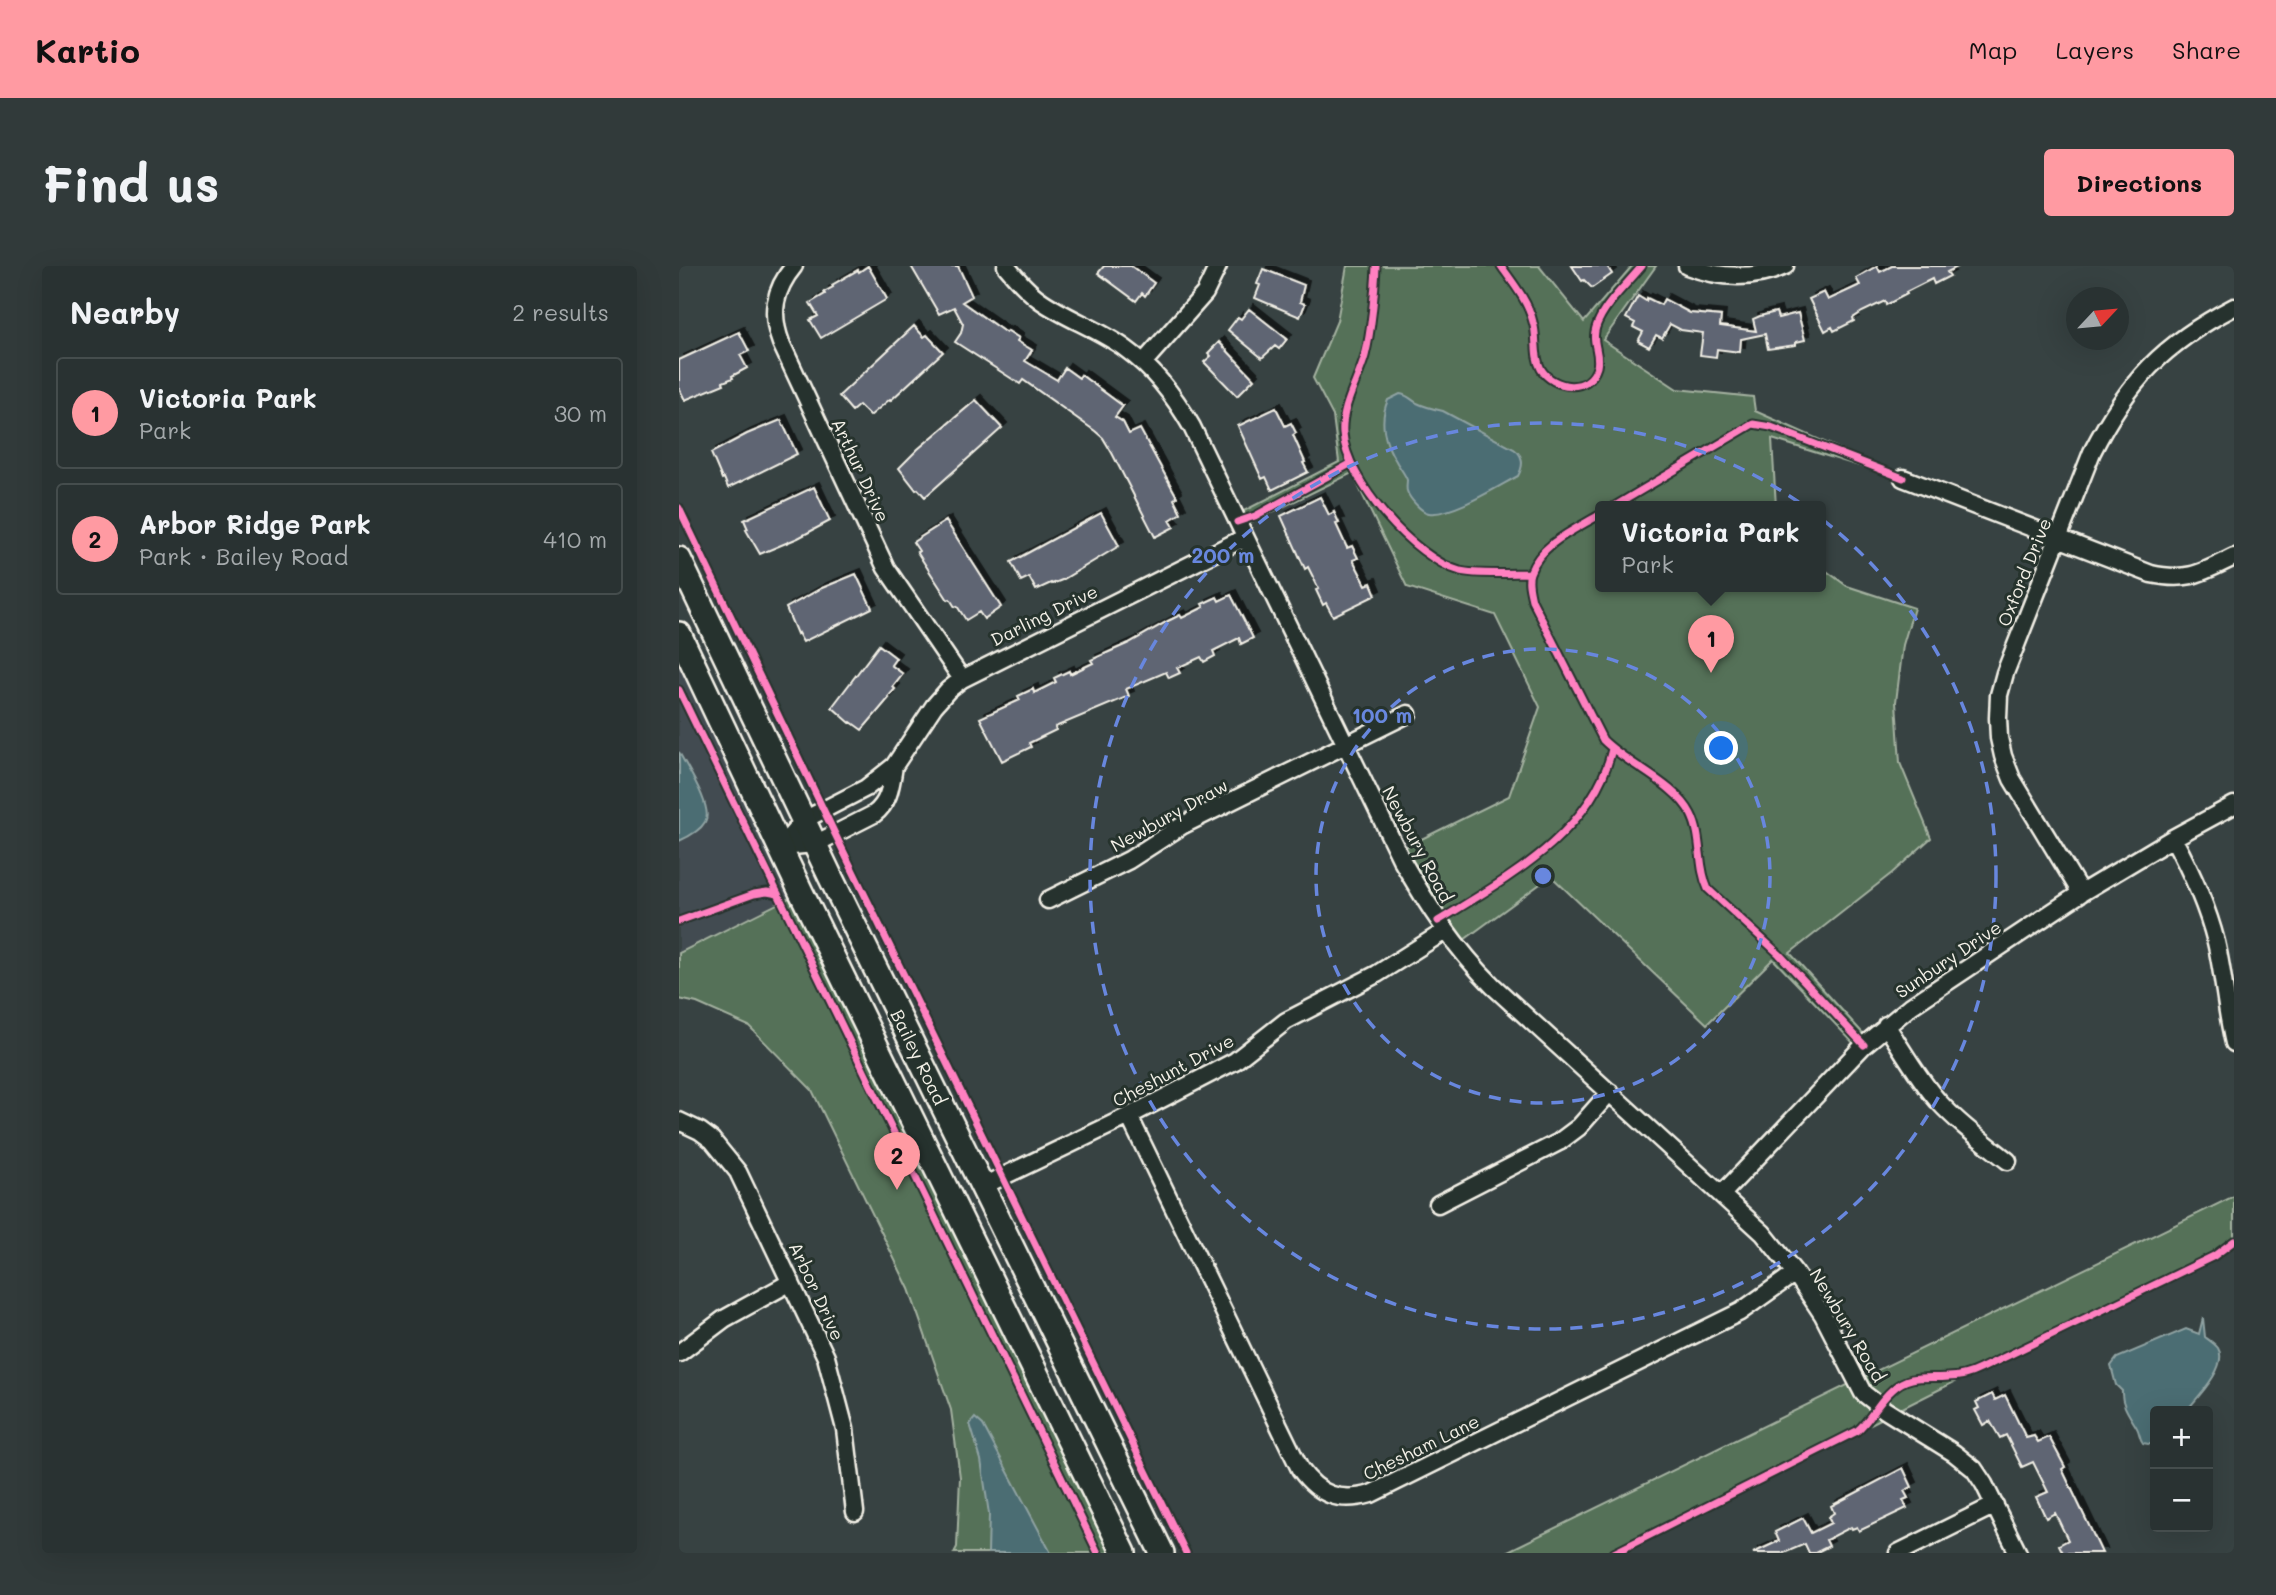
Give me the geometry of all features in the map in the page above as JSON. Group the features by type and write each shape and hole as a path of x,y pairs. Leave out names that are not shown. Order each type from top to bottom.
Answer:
{"main road":[{"name":"Bailey Road","path":"679,559 815,844 1162,1553"},
{"name":"Bailey Road","path":"679,634 1123,1553"}],"street":[{"name":"Arthur Drive","path":"794,266 778,289 775,302 775,322 781,343 886,568 962,679"},
{"name":"Newbury Road","path":"1006,266 1038,299 1113,340 1143,363 1163,383 1182,409 1401,859 1445,931 1493,985 1763,1233 1795,1273 1823,1315 1863,1393 1969,1464 1981,1478 2018,1553"},
{"path":"1143,363 1205,292 1219,266"},
{"path":"1687,266 1715,274 1735,276 1758,274 1785,266"},
{"name":"Oxford Drive","path":"2081,893 2012,779 1999,738 1999,695 2005,673 2092,452 2108,421 2124,395 2162,353 2190,332 2234,307"},
{"path":"1903,478 2151,574 2170,578 2190,577 2234,557"},
{"name":"Darling Drive","path":"781,847 804,820 866,788 894,766 934,706 962,679 1244,538"},
{"name":"Newbury Draw","path":"1048,901 1129,860 1183,825 1409,713"},
{"name":"Darling Drive","path":"781,847 815,844 881,809 888,796 894,766"},
{"name":"Sunbury Drive","path":"1722,1195 1864,1045 1911,1006 2081,893 2234,805"},
{"path":"2173,838 2194,880 2215,940 2234,1043"},
{"name":"Cheshunt Drive","path":"983,1186 1129,1116 1235,1061 1286,1021 1377,974 1445,931"},
{"path":"1887,1025 1938,1101 1960,1123 2008,1161"},
{"path":"1438,1204 1559,1142 1579,1127 1610,1092"},
{"name":"Chesham Lane","path":"1129,1116 1300,1469 1308,1480 1336,1496 1354,1499 1371,1494 1740,1312 1795,1273"},
{"name":"Arbor Drive","path":"679,1121 712,1140 738,1172 826,1357 845,1429 855,1512"},
{"path":"679,1353 724,1319 791,1282"},
{"path":"1898,1553 1995,1505"}],"shaded area":[{"path":"679,634 801,892 679,953"}],"green space":[{"path":"1347,266 1539,266 1584,322 1632,266 1656,266 1603,340 1677,389 1753,397 1755,411 1874,464 1872,470 1772,439 1776,501 1595,501 1595,592 1826,592 1826,571 1847,586 1914,608 1903,645 1896,702 1900,763 1931,838 1892,873 1790,953 1869,1040 1860,1050 1773,959 1707,1024 1551,876 1457,945 1397,851 1509,796 1540,707 1495,615 1407,587 1352,473 1240,528 1234,516 1339,462 1333,416 1313,378 1337,321"},
{"path":"791,897 1112,1553 954,1553 957,1547 960,1477 951,1410 909,1289 812,1090 749,1026 697,1003 679,999 679,953"},
{"path":"2234,1196 2234,1245 1614,1553 1504,1553"}],"water":[{"path":"1400,394 1423,406 1443,411 1514,449 1522,461 1518,476 1450,510 1429,513 1422,510 1408,494 1407,480 1392,454 1384,431 1388,400"},
{"path":"679,752 703,797 707,816 700,828 679,841"},
{"path":"2203,1318 2205,1337 2218,1348 2220,1355 2216,1372 2190,1406 2150,1406 2150,1444 2143,1443 2124,1406 2122,1391 2116,1385 2111,1366 2117,1358 2186,1329 2199,1334"},
{"path":"975,1418 983,1425 1051,1553 988,1553 989,1514 981,1460 970,1424"}],"building":[{"path":"868,266 887,299 821,338 810,320 818,316 810,303 825,294 832,285"},
{"path":"911,266 958,266 972,296 962,302 1006,333 1008,331 1019,338 1017,341 1032,350 1025,361 1057,380 1065,368 1079,378 1081,375 1123,406 1115,417 1123,422 1129,434 1140,429 1177,497 1174,499 1181,513 1170,520 1174,527 1155,537 1112,453 1095,431 1023,380 1020,384 955,342 963,324 954,307 939,314"},
{"path":"1104,266 1131,266 1154,283 1145,296 1142,293 1136,301 1098,273"},
{"path":"1572,266 1607,266 1612,274 1592,288 1582,281"},
{"path":"1877,266 1880,272 1892,266 1959,266 1947,272 1950,276 1934,284 1932,279 1886,305 1885,301 1862,312 1853,318 1854,321 1834,331 1832,327 1825,331 1809,299 1824,292 1828,300 1860,285 1856,278"},
{"path":"1263,269 1304,285 1300,302 1305,304 1300,317 1255,298"},
{"path":"1638,296 1661,305 1664,299 1690,313 1721,316 1720,326 1756,331 1753,319 1760,316 1776,312 1778,318 1798,313 1805,340 1796,342 1796,345 1768,349 1765,334 1741,339 1740,352 1717,349 1716,357 1700,355 1703,333 1681,330 1670,324 1662,338 1656,335 1649,347 1638,341 1643,332 1633,327 1635,323 1626,318"},
{"path":"1249,309 1287,339 1279,349 1275,346 1262,358 1228,330 1238,317 1241,319"},
{"path":"914,326 943,352 870,416 859,405 852,411 839,396"},
{"path":"739,332 749,351 740,355 747,368 723,382 724,384 685,400 679,388 679,360"},
{"path":"1219,342 1254,379 1237,396 1204,362 1211,356 1208,353"},
{"path":"976,400 1002,428 925,497 899,468"},
{"path":"1276,408 1285,426 1291,423 1296,433 1293,435 1308,472 1272,490 1266,477 1262,479 1238,426"},
{"path":"781,420 797,454 728,488 711,453"},
{"path":"814,487 830,521 760,554 746,530 748,529 744,520"},
{"path":"1320,497 1329,515 1334,512 1339,523 1336,524 1347,548 1352,546 1358,558 1353,560 1366,585 1371,583 1376,595 1333,616 1326,603 1323,605 1316,590 1319,589 1308,567 1305,569 1281,516"},
{"path":"1101,513 1119,546 1062,580 1036,590 1029,577 1021,581 1011,562"},
{"path":"946,521 1001,607 984,619 979,612 966,620 957,606 948,600 913,542"},
{"path":"856,574 872,608 803,642 786,608 822,588"},
{"path":"1231,595 1253,638 1241,644 1239,638 1213,651 1215,656 1204,662 1201,657 1177,668 1180,673 1169,678 1166,672 1126,689 1129,696 1055,727 1056,730 1029,743 1031,747 1002,761 980,718 1020,700 1018,696 1033,689 1034,693 1056,682 1054,678 1093,663 1091,660 1180,615 1182,618 1204,607 1202,604 1217,597 1219,601"},
{"path":"879,645 896,658 891,665 903,674 889,698 862,730 832,707"},
{"path":"1992,1394 1995,1400 2005,1395 2026,1438 2034,1436 2038,1442 2049,1437 2102,1553 2063,1553 2059,1545 2068,1540 2055,1513 2046,1518 2036,1497 2048,1492 2033,1462 2022,1467 2006,1435 2000,1438 1990,1421 1983,1425 1975,1410 1979,1408 1976,1402"},
{"path":"1903,1468 1912,1487 1904,1491 1908,1498 1903,1500 1907,1508 1859,1531 1857,1527 1851,1527 1826,1540 1829,1546 1815,1553 1809,1553 1805,1544 1784,1553 1753,1553 1779,1541 1775,1532 1803,1518 1811,1533 1831,1523 1828,1517 1834,1513 1831,1506"}],"cycle path":[{"path":"1376,266 1367,347 1343,423 1347,452 1356,473 1385,515 1423,551 1442,563 1467,572 1530,573"},
{"path":"1501,266 1520,292 1531,314 1541,369 1554,381 1570,386 1587,382 1593,376 1598,361 1595,334 1599,320 1613,299 1642,266"},
{"path":"1623,501 1753,424 1771,427 1903,478"},
{"path":"1237,522 1255,516 1350,464"},
{"path":"679,508 1186,1553"},
{"path":"1595,518 1560,538 1542,553 1529,576 1529,586 1532,600 1603,740 1663,784 1684,803 1695,823 1702,871 1708,889 1779,954 1864,1045"},
{"path":"679,690 1098,1553"},
{"path":"1438,921 1518,870 1567,829 1602,779 1612,749"},
{"path":"679,921 754,894 778,894"},
{"path":"1614,1553 1857,1431 1887,1395 1905,1381 1965,1375 1976,1371 2214,1256 2234,1241"}],"place":[{"name":"Victoria Park","path":"1711,673"},
{"name":"Arbor Ridge Park","path":"897,1190"}]}
